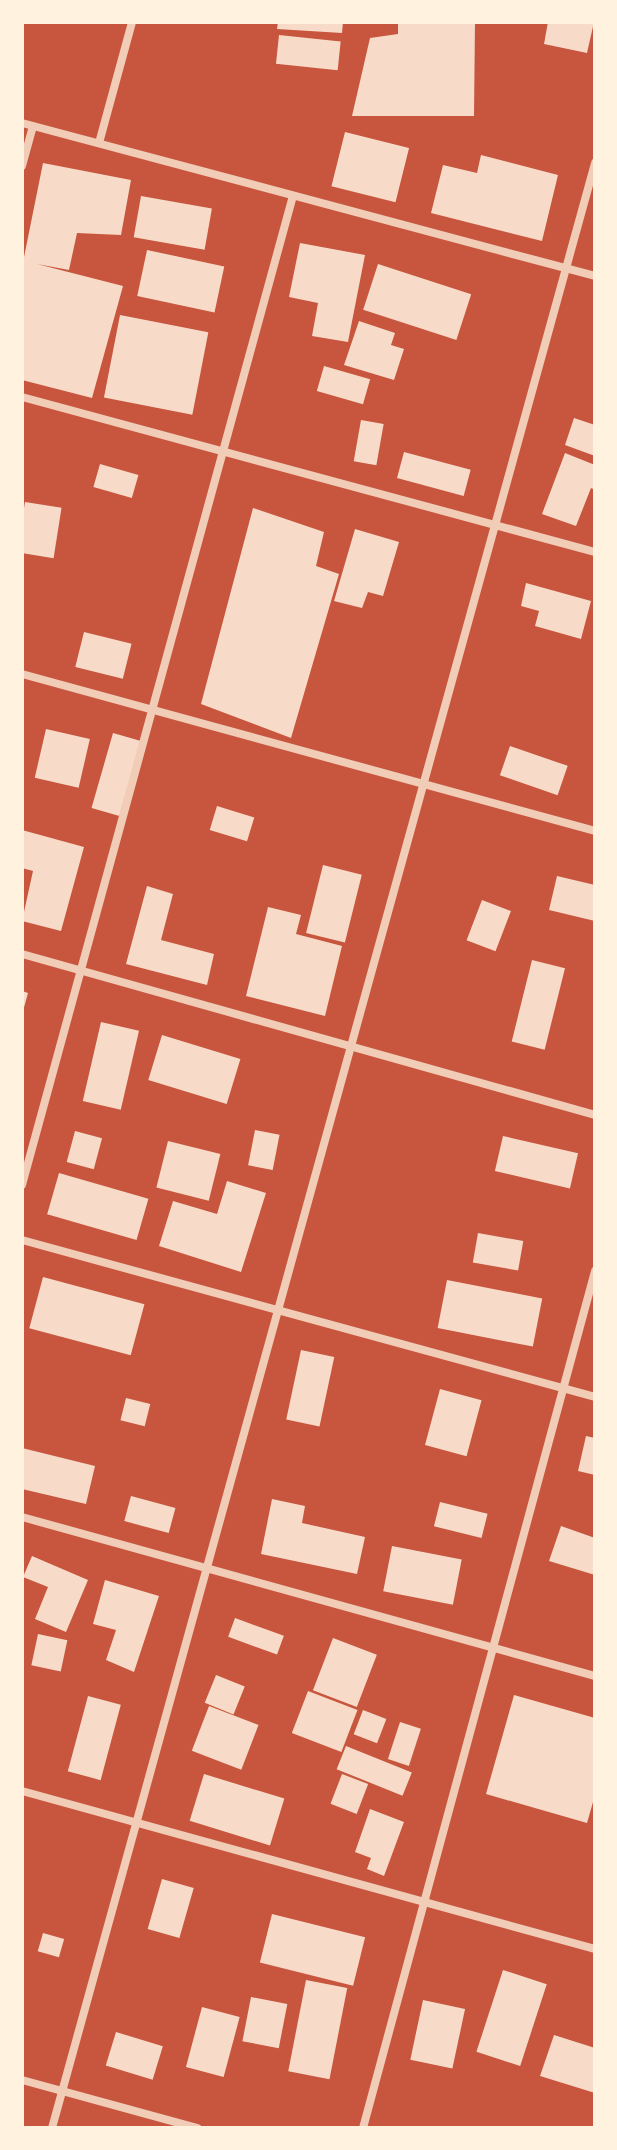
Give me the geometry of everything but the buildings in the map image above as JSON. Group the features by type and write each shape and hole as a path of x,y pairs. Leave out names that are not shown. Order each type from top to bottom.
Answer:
{"street":[{"path":"99,143 132,22"},
{"path":"22,123 595,276"},
{"path":"22,166 33,126"},
{"path":"52,2128 595,163"},
{"path":"22,1185 293,196"},
{"path":"22,397 595,552"},
{"path":"22,674 595,831"},
{"path":"22,954 595,1115"},
{"path":"22,1240 595,1397"},
{"path":"363,2128 595,1271"},
{"path":"22,1517 595,1676"},
{"path":"22,1791 595,1949"},
{"path":"22,2080 198,2128"}]}
